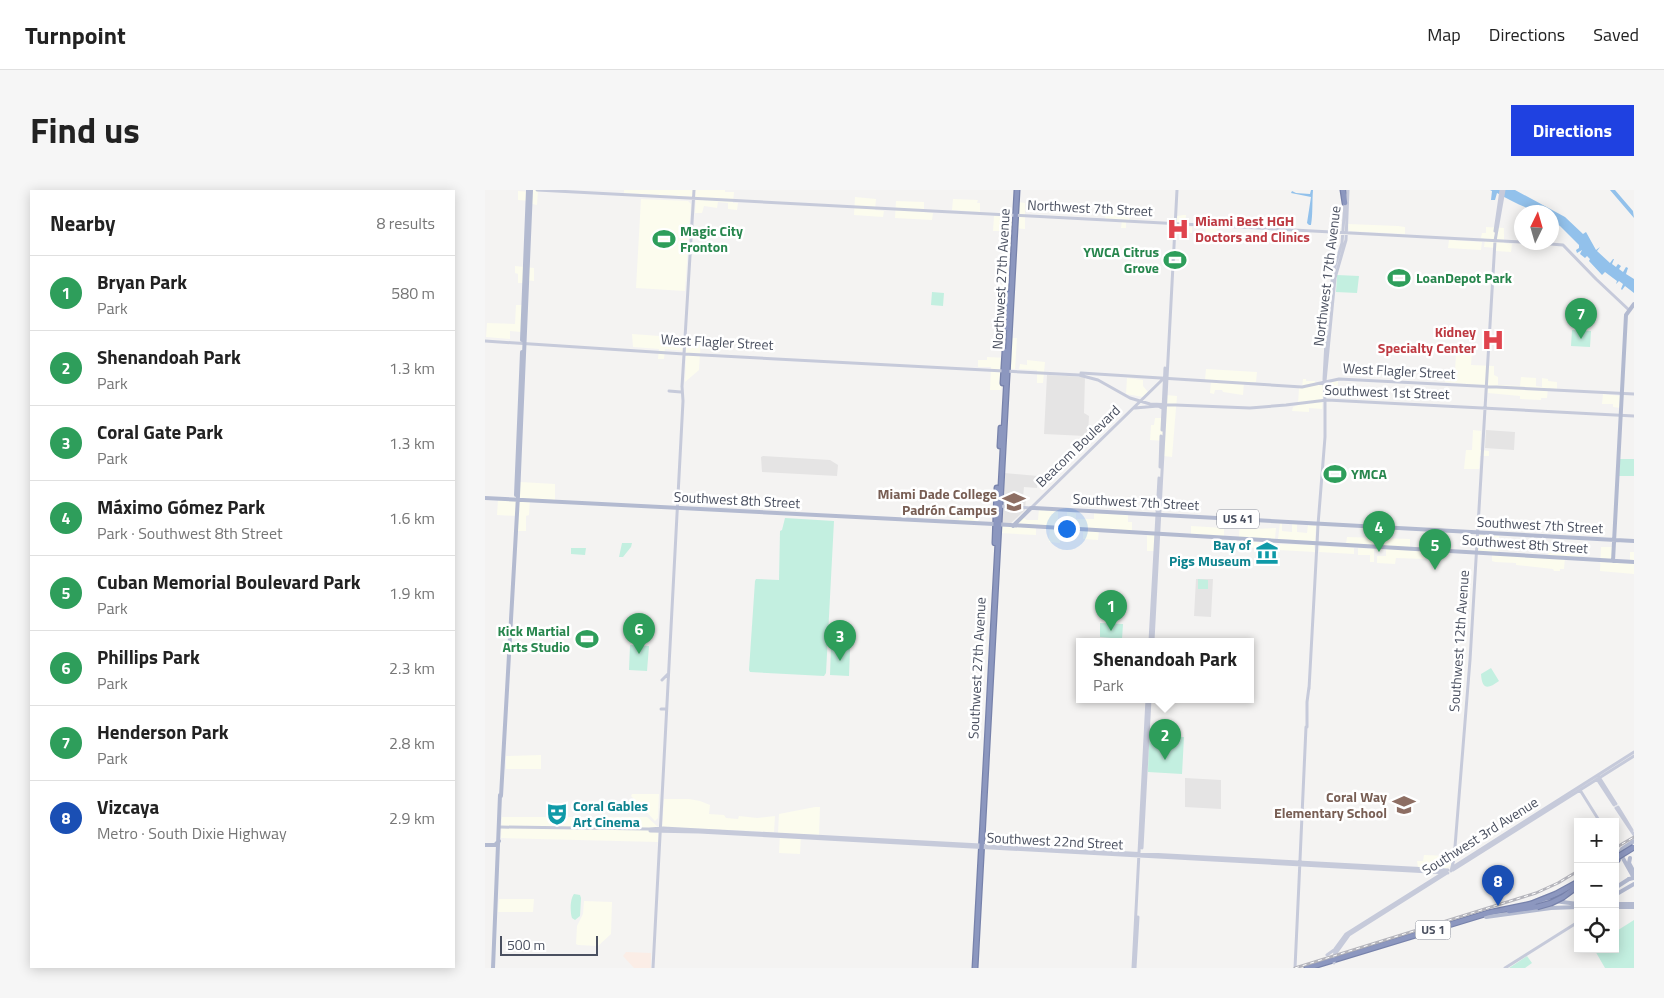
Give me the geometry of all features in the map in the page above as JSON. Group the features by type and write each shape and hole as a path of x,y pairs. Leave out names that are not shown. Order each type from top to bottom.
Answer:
{"highway":[{"name":"Northwest 27th Avenue","path":"1007,336 1010,312 1008,290 1016,190"},
{"path":"1345,190 1345,203"},
{"name":"Northwest 27th Avenue","path":"1005,370 1014,216"},
{"name":"Southwest 27th Avenue","path":"974,968 1005,370"},
{"path":"1619,858 1634,848"},
{"path":"1531,904 1574,884"},
{"path":"1486,917 1501,912 1551,903 1574,889"},
{"name":"US 1","path":"1307,968 1334,957 1493,911 1531,904"},
{"name":"US 1","path":"1316,968 1334,957 1486,917"}],"main road":[{"path":"525,306 529,190"},
{"path":"493,968 530,221 529,190"},
{"name":"Northwest 7th Street","path":"537,190 1514,242"},
{"path":"653,968 682,386 694,190"},
{"path":"1151,638 1177,190"},
{"name":"Northwest 17th Avenue","path":"1325,381 1327,376 1335,278 1345,246 1345,190"},
{"name":"Southwest 12th Avenue","path":"1448,872 1453,866 1454,859 1470,660 1495,241 1502,190"},
{"name":"Northwest 17th Avenue","path":"1325,381 1327,320 1333,275 1344,233 1345,203"},
{"path":"527,216 530,221"},
{"path":"527,228 529,233"},
{"name":"Northwest 7th Street","path":"1559,245 1563,245 1595,279 1629,310"},
{"path":"1613,561 1626,316 1634,305"},
{"name":"West Flagler Street","path":"485,340 648,349 698,355 836,361"},
{"name":"West Flagler Street","path":"523,342 643,351 1301,387 1313,386 1335,379 1475,388 1634,394"},
{"path":"626,350 630,348"},
{"path":"643,351 648,349"},
{"path":"698,355 702,360 707,355"},
{"path":"521,391 522,370"},
{"name":"West Flagler Street","path":"1045,372 1087,376"},
{"name":"Southwest 1st Street","path":"1087,376 1104,382 1127,396 1143,402 1164,404 1250,408 1284,406 1325,400 1634,416"},
{"path":"1104,382 1100,379 1101,376 1126,376"},
{"path":"1327,376 1335,379"},
{"path":"1159,514 1162,408 1164,404 1163,386 1165,379"},
{"name":"Beacom Boulevard","path":"1011,526 1165,379"},
{"path":"1295,968 1307,704 1323,453 1325,381"},
{"path":"682,386 682,402"},
{"name":"Beacom Boulevard","path":"1154,389 1163,386"},
{"path":"669,390 681,392"},
{"path":"1324,421 1323,404 1325,400"},
{"path":"1316,401 1323,404"},
{"path":"1143,402 1151,406"},
{"path":"1135,408 1159,406 1162,408"},
{"name":"Southwest 8th Street","path":"485,498 1634,562"},
{"path":"606,499 606,504"},
{"path":"1038,508 1039,500"},
{"name":"Southwest 7th Street","path":"998,506 1634,542"},
{"path":"661,680 669,674"},
{"path":"1134,968 1149,703"},
{"path":"661,709 667,709"},
{"name":"Southwest 3rd Avenue","path":"1598,777 1634,752"},
{"name":"Southwest 3rd Avenue","path":"1341,942 1346,934 1436,878 1470,860 1579,789 1634,756"},
{"path":"1598,777 1633,833"},
{"path":"1579,789 1597,818"},
{"name":"Southwest 3rd Avenue","path":"1453,866 1579,789"},
{"name":"Southwest 22nd Street","path":"500,827 660,829 1448,872"},
{"path":"485,845 495,845 499,841"},
{"path":"1619,856 1623,848 1634,841"},
{"path":"1470,855 1470,860"},
{"path":"1619,859 1632,856"},
{"path":"1619,895 1633,886 1633,877 1629,863 1632,856"},
{"path":"1454,859 1459,863"},
{"path":"1619,860 1633,877"},
{"name":"Southwest 22nd Street","path":"1300,863 1448,872"},
{"path":"1435,872 1436,878"},
{"name":"Southwest 3rd Avenue","path":"1341,942 1368,922 1448,872"},
{"path":"1619,886 1633,877"},
{"path":"1405,900 1406,905"},
{"path":"1531,904 1550,901 1574,903"},
{"path":"1385,904 1387,909"},
{"path":"1486,917 1574,905"},
{"path":"1619,906 1634,906"},
{"path":"1368,915 1372,918"},
{"path":"1361,920 1362,924"},
{"path":"1505,968 1574,925"},
{"path":"1334,957 1341,942"}],"shaded area":[{"path":"532,190 538,190 537,205 532,204 531,201 518,200 518,191 532,192"},
{"path":"624,190 725,190 725,192 734,192 733,203 738,203 737,210 728,209 728,203 718,202 717,208 704,206 702,213 695,213 696,197 624,193"},
{"path":"855,197 876,199 875,210 884,211 883,217 854,215"},
{"path":"641,199 688,201 691,204 685,291 636,288"},
{"path":"953,199 978,200 980,212 952,210"},
{"path":"896,201 924,202 924,212 933,213 932,220 895,218"},
{"path":"1018,202 1025,203 1025,229 1011,228 1010,248 1003,248 1004,231 993,231 994,216 1017,217"},
{"path":"1106,211 1130,212 1129,220 1126,220 1126,228 1121,228 1122,220 1105,219"},
{"path":"1186,215 1185,226 1192,227 1192,233 1176,233 1177,216"},
{"path":"1207,219 1219,220 1216,236 1205,235"},
{"path":"1348,224 1405,227 1405,234 1349,231"},
{"path":"1486,227 1504,228 1504,243 1512,244 1511,252 1496,251 1496,248 1484,247 1485,239 1481,238 1482,233 1486,233"},
{"path":"1449,240 1482,242 1481,250 1448,248"},
{"path":"515,266 534,268 534,281 524,280 523,283 518,283 518,274 515,273"},
{"path":"1003,267 1008,268 1007,290 1002,289"},
{"path":"516,305 522,305 521,332 510,331 510,339 486,337 487,323 515,324"},
{"path":"632,334 701,339 699,370 685,382 686,351 665,349 664,359 658,359 659,349 633,347"},
{"path":"1010,338 1017,338 1015,369 1003,368 1001,390 990,390 991,367 978,367 978,360 987,360 987,357 1009,358"},
{"path":"1468,351 1472,351 1471,365 1494,366 1494,375 1498,377 1498,385 1520,386 1521,377 1536,378 1536,386 1542,387 1542,378 1557,382 1557,389 1548,388 1547,398 1541,398 1541,400 1520,399 1520,396 1488,393 1488,386 1445,382 1446,370 1455,371 1456,354 1467,354"},
{"path":"1027,360 1045,362 1043,383 1037,383 1037,370 1019,369 1020,364 1027,365"},
{"path":"1206,369 1257,372 1256,382 1244,382 1243,395 1223,392 1222,390 1215,390 1214,394 1210,393 1211,380 1205,380"},
{"path":"1047,375 1085,377 1084,413 1089,416 1088,434 1086,436 1044,434"},
{"path":"1127,378 1143,380 1143,386 1148,392 1143,397 1126,394"},
{"path":"1303,379 1315,381 1316,385 1338,381 1338,388 1323,388 1322,409 1309,408 1309,412 1292,411 1293,407 1298,405 1299,388 1302,388"},
{"path":"1603,394 1621,396 1620,408 1613,407 1613,404 1602,404"},
{"path":"1166,395 1177,396 1172,457 1164,456 1164,441 1150,440 1151,425 1154,425 1155,418 1165,418"},
{"path":"1473,430 1481,431 1480,450 1489,451 1489,456 1480,456 1479,469 1464,469 1466,450 1472,450"},
{"path":"1486,430 1515,432 1514,450 1485,448"},
{"path":"761,457 830,460 838,465 837,476 762,472"},
{"name":"Miami Dade College Padrón Campus","path":"1004,473 1038,476 1037,488 1024,487 1023,497 1026,498 1025,510 1010,524 1000,523"},
{"path":"520,482 555,484 555,500 530,499 529,515 526,516 526,531 517,531 517,516 497,515 498,500 519,501"},
{"path":"1039,508 1058,510 1058,519 1067,519 1067,512 1076,513 1076,519 1094,519 1094,513 1128,515 1128,522 1132,522 1132,532 1099,530 1098,540 1083,539 1083,531 1077,530 1076,539 1060,538 1060,543 1049,542 1050,527 1036,526 1036,535 999,533 999,527 1014,527 1022,517 1027,520 1038,520"},
{"path":"959,513 979,514 978,522 959,521"},
{"path":"1240,521 1255,522 1255,529 1276,528 1275,539 1239,537"},
{"path":"1280,523 1282,523 1282,531 1292,532 1292,524 1297,524 1297,532 1307,533 1308,525 1316,526 1315,541 1278,539"},
{"path":"1191,526 1224,528 1224,537 1191,535"},
{"path":"1147,535 1155,535 1155,551 1147,551"},
{"path":"1478,535 1499,536 1498,555 1548,558 1549,547 1580,549 1580,558 1565,557 1564,569 1560,569 1560,571 1516,565 1516,563 1495,562 1492,561 1492,552 1477,551"},
{"path":"1347,537 1410,539 1410,548 1346,544"},
{"path":"1421,539 1443,541 1442,549 1434,549 1433,555 1425,555 1425,559 1396,558 1395,564 1377,563 1377,556 1386,556 1386,549 1420,550"},
{"path":"1239,541 1274,543 1274,556 1265,556 1265,549 1238,547"},
{"path":"1279,544 1314,545 1315,552 1278,550"},
{"path":"1320,546 1354,548 1354,554 1319,552"},
{"path":"1601,547 1613,547 1612,559 1630,561 1630,552 1634,552 1634,574 1600,571"},
{"path":"1358,548 1374,549 1374,562 1370,562 1370,555 1358,555"},
{"path":"1196,579 1213,579 1211,617 1194,616"},
{"path":"541,755 541,769 506,769 506,756"},
{"path":"1185,778 1221,780 1221,809 1185,807"},
{"path":"632,794 659,794 658,818 655,821 631,796"},
{"path":"664,799 700,801 710,805 709,814 724,815 726,818 775,816 774,832 662,827"},
{"path":"820,807 819,835 801,834 800,854 779,853 779,814"},
{"path":"502,817 647,817 658,827 658,842 501,838"},
{"path":"1424,855 1451,856 1451,865 1445,869 1418,867 1417,861 1423,861"},
{"path":"499,899 534,899 533,912 498,912"},
{"path":"584,901 612,902 611,934 598,946 576,944 577,926 583,914"},
{"path":"626,952 651,953 651,968 634,968 623,956"}],"green space":[{"path":"1337,275 1359,276 1357,293 1336,292"},
{"path":"932,292 944,293 943,306 931,305"},
{"path":"1572,330 1591,331 1590,347 1571,346"},
{"path":"1620,459 1634,459 1634,476 1619,476"},
{"path":"785,518 834,521 826,673 824,676 750,672 749,670 755,581 756,579 779,580 780,531 782,530"},
{"path":"622,543 632,543 623,557 619,557"},
{"path":"571,548 586,548 585,555 571,554"},
{"path":"1198,579 1208,580 1208,589 1198,589"},
{"path":"1100,623 1123,624 1122,638 1100,637"},
{"path":"630,645 649,646 647,671 629,670"},
{"path":"831,647 850,649 849,676 830,675"},
{"path":"1491,668 1499,681 1489,687 1484,685 1481,674"},
{"path":"1149,735 1184,737 1182,774 1148,772"},
{"path":"574,894 580,895 581,898 580,916 575,920 572,918 571,909"},
{"path":"1634,920 1634,968 1605,968 1596,953 1619,953 1619,929"},
{"path":"1527,956 1532,963 1525,968 1509,968"}],"water":[{"path":"1311,190 1313,190 1312,216 1311,225 1309,225 1307,223 1311,197 1291,193 1292,191 1310,194"},
{"path":"1490,190 1515,190 1543,205 1521,205 1497,193 1495,200 1491,200 1492,191"},
{"path":"1610,190 1615,190 1633,211 1634,218"},
{"path":"1559,214 1583,234 1586,232 1596,250 1600,247 1597,251 1610,263 1614,259 1612,264 1616,267 1618,264 1621,266 1619,269 1623,272 1626,267 1628,268 1626,274 1634,279 1634,293 1625,286 1622,290 1623,284 1619,281 1616,284 1617,281 1605,272 1602,275 1589,261 1590,259 1587,256 1585,258 1580,254 1582,250 1577,253 1576,250 1579,248 1579,245 1560,226"}],"railway":[{"path":"1619,846 1634,837"},
{"path":"1295,968 1536,893 1574,873"}],"place":[{"name":"Miami Best HGH Doctors and Clinics","path":"1178,229"},
{"name":"Magic City Fronton","path":"664,239"},
{"name":"YWCA Citrus Grove","path":"1175,260"},
{"name":"LoanDepot Park","path":"1399,278"},
{"name":"Henderson Park","path":"1581,339"},
{"name":"Kidney Specialty Center","path":"1493,340"},
{"name":"YMCA","path":"1335,474"},
{"name":"Miami Dade College Padrón Campus","path":"1014,502"},
{"name":"Máximo Gómez Park","path":"1379,552"},
{"name":"Bay of Pigs Museum","path":"1267,553"},
{"name":"Cuban Memorial Boulevard Park","path":"1435,570"},
{"name":"Bryan Park","path":"1111,631"},
{"name":"Kick Martial Arts Studio","path":"587,639"},
{"name":"Phillips Park","path":"639,654"},
{"name":"Coral Gate Park","path":"840,661"},
{"name":"Shenandoah Park","path":"1165,760"},
{"name":"Coral Way Elementary School","path":"1404,805"},
{"name":"Coral Gables Art Cinema","path":"557,814"},
{"name":"Vizcaya","path":"1498,906"}]}
